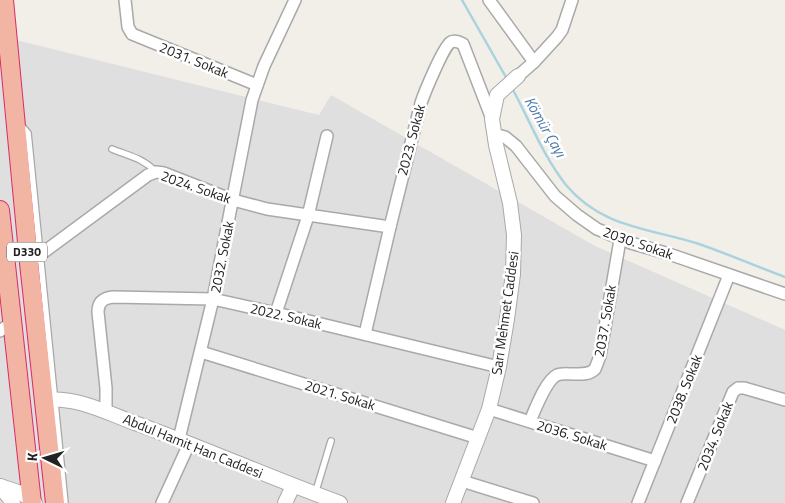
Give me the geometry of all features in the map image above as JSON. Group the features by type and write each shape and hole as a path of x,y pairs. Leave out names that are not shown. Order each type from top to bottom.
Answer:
{"highway":[{"name":"D330","path":"4,0 14,116 34,259 49,400 55,503"},
{"name":"D330","path":"0,210 6,323 33,502"}],"street":[{"name":"2031. Sokak","path":"125,0 128,27 132,34 257,85"},
{"name":"2032. Sokak","path":"106,412 106,388 98,312 100,303 107,298 113,297 213,299 257,85 295,0"},
{"path":"489,0 534,62"},
{"name":"Sarı Mehmet Caddesi","path":"453,503 489,409 499,367 513,274 514,235 510,203 494,134 492,119 494,102 502,90 534,62 557,37 562,30 572,0"},
{"name":"2023. Sokak","path":"365,334 420,104 448,44 452,41 463,44 492,119"},
{"name":"2030. Sokak","path":"494,134 504,137 516,146 555,196 597,229 620,240 729,274 785,294"},
{"path":"276,313 308,216 327,136"},
{"name":"2024. Sokak","path":"34,259 148,175 156,172 176,177 233,200 267,209 390,227"},
{"name":"2037. Sokak","path":"530,421 552,378 565,374 587,373 595,369 600,356 620,240"},
{"name":"2038. Sokak","path":"638,503 729,274"},
{"path":"162,503 184,441 213,299"},
{"name":"2022. Sokak","path":"213,299 499,367"},
{"name":"2021. Sokak","path":"202,352 478,438"},
{"name":"2034. Sokak","path":"687,503 733,392 738,388 744,388 785,400"},
{"name":"Abdul Hamit Han Caddesi","path":"49,400 77,402 106,412 340,503"},
{"name":"2036. Sokak","path":"489,409 655,461"},
{"path":"462,481 532,503"},
{"path":"0,486 21,493 33,502"},
{"path":"0,486 13,503"},
{"path":"285,503 293,486"}],"lane":[{"path":"112,149 147,163 156,172"},
{"path":"49,400 65,503"},
{"path":"315,494 331,441"}],"shaded area":[{"path":"0,36 319,115 331,95 595,246 785,330 785,503 0,503"}],"waterway":[{"name":"Kömür Çayı","path":"462,0 507,79"},
{"name":"Kömür Çayı","path":"512,88 558,174 566,185 594,210 626,224 696,243 785,277"}]}
